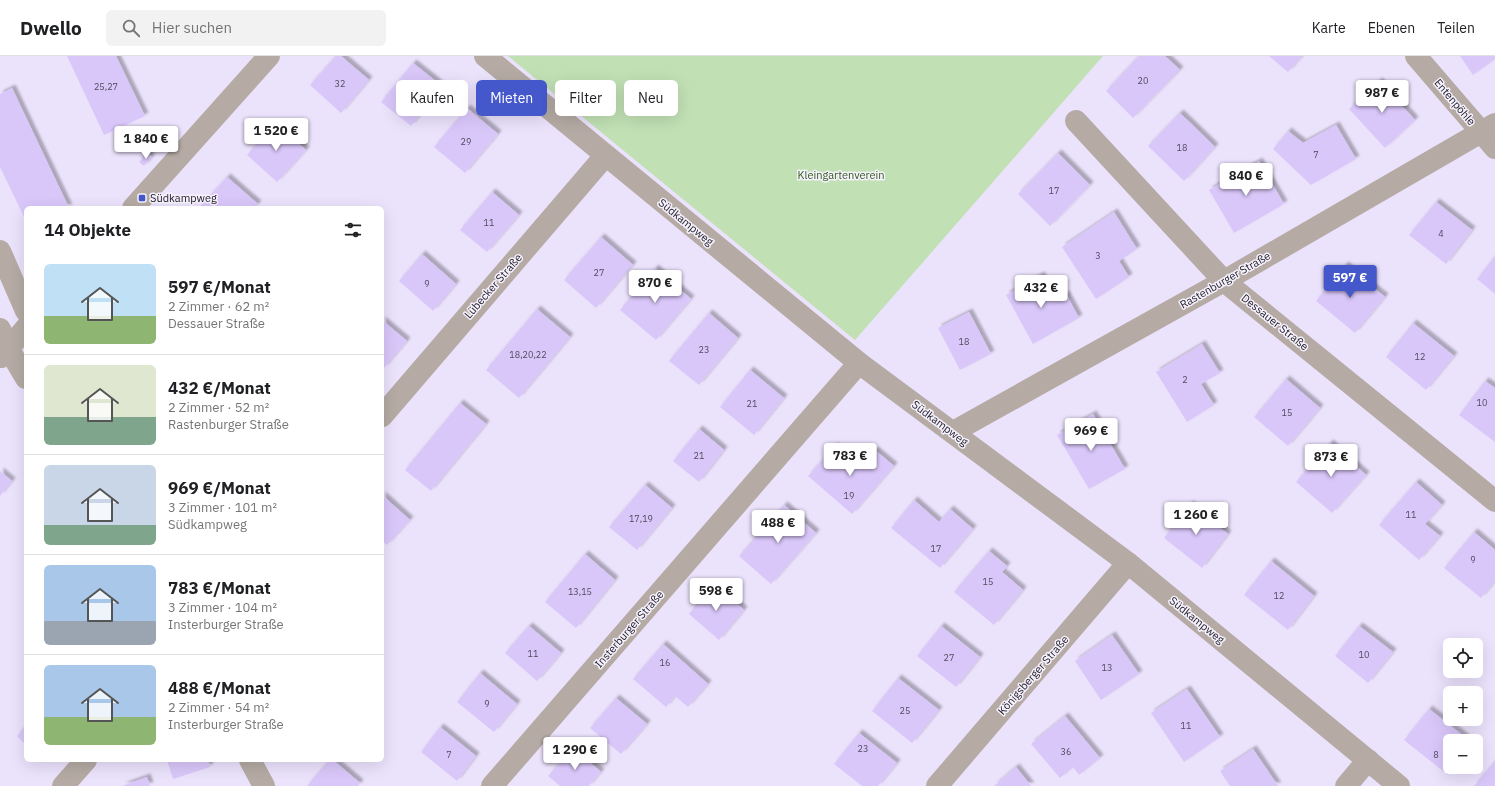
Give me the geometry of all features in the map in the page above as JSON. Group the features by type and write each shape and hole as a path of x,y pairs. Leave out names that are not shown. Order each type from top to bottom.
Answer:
{"street":[{"path":"135,206 269,56"},
{"name":"Südkampweg","path":"485,56 605,156 860,363 1128,563 1399,786"},
{"name":"Entenpöhle","path":"1416,56 1488,128 1495,148"},
{"name":"Dessauer Straße","path":"1076,121 1224,281 1495,501"},
{"name":"Rastenburger Straße","path":"953,432 1224,281 1488,128"},
{"name":"Lübecker Straße","path":"384,414 605,156"},
{"path":"0,251 24,306"},
{"path":"24,329 3,345 24,375"},
{"name":"Insterburger Straße","path":"492,786 860,363"},
{"name":"Königsberger Straße","path":"937,786 1128,563"},
{"path":"1346,786 1368,760"},
{"path":"63,786 84,762"},
{"path":"251,762 264,786"}],"green space":[{"name":"Kleingartenverein","path":"508,56 1103,56 855,340 581,116 616,116 616,80 555,80 555,94 547,88 547,80 537,80"}],"building":[{"path":"67,56 116,56 145,116 104,135"},
{"path":"336,56 341,56 369,80 341,113 310,85"},
{"path":"1139,56 1165,56 1180,70 1133,118 1106,91"},
{"path":"1269,56 1302,56 1288,72"},
{"path":"1460,56 1495,56 1495,59 1473,75"},
{"path":"413,63 434,80 399,80"},
{"path":"1379,81 1415,120 1385,148 1349,109"},
{"path":"396,84 396,114 381,102"},
{"path":"12,88 68,206 24,206 24,217 0,167 0,94"},
{"path":"468,109 498,134 465,173 434,147 460,116 468,116"},
{"path":"1180,113 1215,147 1184,181 1148,146"},
{"path":"398,116 419,116 411,126"},
{"path":"275,123 306,150 277,182 247,155"},
{"path":"1336,125 1356,159 1311,185 1273,149 1288,131 1303,143"},
{"path":"147,153 152,157 144,166 139,162"},
{"path":"1058,153 1090,185 1050,226 1018,194"},
{"path":"1259,161 1284,204 1234,233 1209,190"},
{"path":"227,177 258,204 256,206 201,206"},
{"path":"492,192 519,215 487,252 460,230"},
{"path":"1436,202 1472,230 1446,264 1409,235"},
{"path":"1114,212 1137,249 1119,261 1129,277 1096,299 1062,247"},
{"path":"601,237 633,265 596,308 564,280"},
{"path":"422,254 456,284 433,311 399,281"},
{"path":"1495,256 1495,294 1477,279"},
{"path":"1345,265 1385,297 1355,333 1316,301"},
{"path":"655,268 691,299 656,340 620,310"},
{"path":"1041,275 1055,300 1066,294 1079,318 1033,344 1006,295"},
{"path":"537,309 570,337 519,398 486,370"},
{"path":"969,312 991,354 960,370 938,328"},
{"path":"709,313 738,338 699,385 669,361"},
{"path":"384,322 407,341 384,368"},
{"path":"1413,323 1454,356 1426,390 1386,357"},
{"path":"1202,344 1220,373 1201,384 1214,405 1187,422 1156,372"},
{"path":"750,370 784,398 754,435 720,407"},
{"path":"1286,379 1320,408 1288,446 1254,417"},
{"path":"1485,381 1495,388 1495,442 1459,415"},
{"path":"460,403 486,424 431,491 405,470"},
{"path":"1093,414 1125,469 1089,489 1057,435"},
{"path":"699,429 724,450 699,482 673,461"},
{"path":"1330,443 1366,475 1332,513 1296,482"},
{"path":"835,446 860,468 875,450 894,466 852,514 808,476"},
{"path":"0,471 12,481 0,496"},
{"path":"1416,482 1442,505 1425,524 1440,536 1419,560 1379,525"},
{"path":"645,485 672,508 637,550 609,527"},
{"path":"384,497 410,520 387,545 384,543"},
{"path":"914,500 939,522 950,509 973,529 940,568 891,528"},
{"path":"1190,504 1228,534 1202,568 1164,538"},
{"path":"784,505 816,533 771,584 739,556"},
{"path":"1474,532 1495,550 1495,581 1481,598 1444,568"},
{"path":"989,551 1007,566 1002,572 1023,590 994,625 954,592"},
{"path":"585,554 615,580 576,628 545,602"},
{"path":"1271,561 1314,596 1288,630 1244,595"},
{"path":"714,584 744,610 719,640 689,614"},
{"path":"529,626 561,653 537,681 505,653"},
{"path":"941,626 980,657 956,687 917,656"},
{"path":"1359,626 1393,652 1368,683 1335,656"},
{"path":"1112,635 1139,674 1101,700 1075,661"},
{"path":"663,644 708,684 688,707 675,696 666,707 633,679"},
{"path":"480,673 517,704 494,732 457,702"},
{"path":"898,678 939,710 912,743 872,711"},
{"path":"1187,689 1220,737 1184,762 1151,713"},
{"path":"616,698 647,724 621,754 590,728"},
{"path":"1429,709 1443,720 1443,726 1451,726 1461,734 1443,734 1443,771 1404,740"},
{"path":"1065,716 1100,758 1079,775 1073,767 1060,778 1031,744"},
{"path":"24,727 24,743 17,736"},
{"path":"440,727 476,756 457,781 421,752"},
{"path":"859,733 897,763 878,786 862,786 834,764"},
{"path":"573,748 601,772 589,786 560,786 548,776"},
{"path":"1253,749 1278,786 1230,786 1220,771"},
{"path":"168,762 209,762 210,767 173,779"},
{"path":"327,762 335,762 360,783 358,786 307,786"},
{"path":"1494,762 1495,786 1474,786"},
{"path":"1016,767 1031,786 994,786"},
{"path":"147,777 150,786 122,786"}],"place":[{"name":"Südkampweg","path":"142,198"}]}
